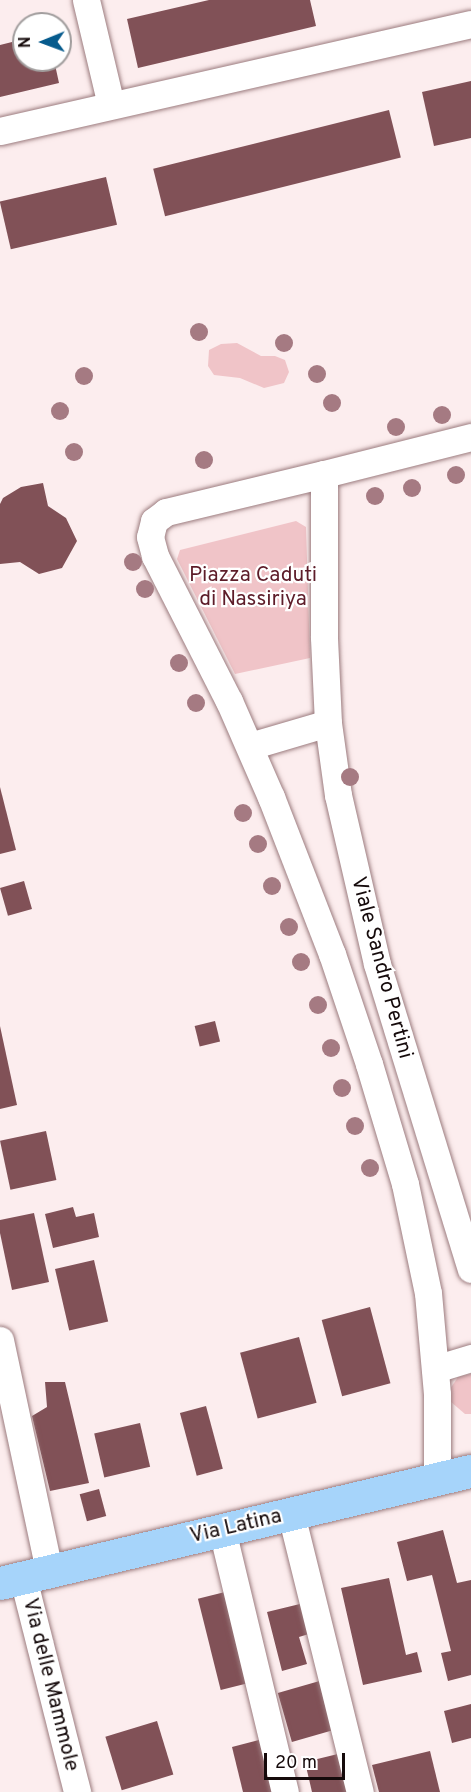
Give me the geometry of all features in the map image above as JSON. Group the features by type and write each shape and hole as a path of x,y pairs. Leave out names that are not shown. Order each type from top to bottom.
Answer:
{"main road":[{"name":"Via Latina","path":"24,1577 471,1471"}],"street":[{"path":"86,0 111,105"},
{"path":"0,130 471,24"},
{"path":"324,474 324,651 328,723 250,746 155,556 151,528 160,515 471,437"},
{"name":"Viale Sandro Pertini","path":"328,723 338,795 377,964 471,1269"},
{"name":"Viale Sandro Pertini","path":"250,746 345,992 397,1156 413,1218 428,1293 435,1370 437,1479"},
{"path":"413,1218 451,1208"},
{"name":"Via delle Mammole","path":"0,1340 24,1577 77,1792"},
{"path":"435,1370 471,1358"},
{"path":"291,1514 360,1792"},
{"path":"222,1530 285,1792"}],"green space":[{"path":"237,343 261,356 275,356 285,360 289,372 284,383 264,388 240,378 214,375 208,366 209,350 221,344"},
{"name":"Piazza Caduti di Nassiriya","path":"296,521 306,527 310,658 235,674 177,559 180,550"},
{"path":"471,1374 471,1414 465,1414 451,1402 450,1389 458,1377"}],"building":[{"path":"209,0 310,0 316,26 138,68 127,19"},
{"path":"12,42 12,72 57,72 59,83 0,97 0,45"},
{"path":"471,81 471,138 434,146 422,92"},
{"path":"389,110 401,158 165,216 153,169"},
{"path":"106,177 117,225 11,249 0,201"},
{"path":"43,483 48,506 66,518 77,541 62,568 39,574 20,562 0,564 0,504 3,498 21,487"},
{"path":"0,787 16,850 0,854"},
{"path":"24,881 32,909 8,916 0,888"},
{"path":"215,1021 220,1041 200,1046 195,1026"},
{"path":"0,1026 17,1105 0,1109"},
{"path":"46,1131 56,1180 10,1190 0,1141"},
{"path":"73,1207 76,1217 94,1213 99,1237 53,1248 45,1214"},
{"path":"34,1213 49,1282 12,1290 0,1233 0,1220"},
{"path":"94,1260 108,1321 69,1330 55,1269"},
{"path":"370,1307 390,1383 342,1396 322,1320"},
{"path":"299,1337 317,1403 258,1418 240,1353"},
{"path":"45,1382 65,1382 89,1483 50,1491 32,1416 47,1407"},
{"path":"206,1406 223,1469 197,1476 180,1413"},
{"path":"140,1423 150,1467 104,1477 94,1434"},
{"path":"99,1489 106,1516 87,1521 80,1494"},
{"path":"443,1530 457,1583 471,1580 471,1675 448,1681 441,1653 451,1651 432,1575 407,1581 397,1542"},
{"path":"389,1578 406,1655 417,1652 422,1672 363,1685 341,1588"},
{"path":"229,1591 252,1682 221,1690 198,1599"},
{"path":"304,1603 312,1633 299,1637 307,1664 282,1671 267,1612"},
{"path":"323,1680 337,1729 292,1742 278,1693"},
{"path":"471,1704 471,1738 452,1743 444,1711"},
{"path":"157,1721 173,1775 122,1790 105,1737"},
{"path":"263,1739 276,1792 243,1792 232,1747"},
{"path":"430,1751 440,1792 379,1792 372,1765"},
{"path":"342,1753 351,1792 312,1792 305,1762"}]}
